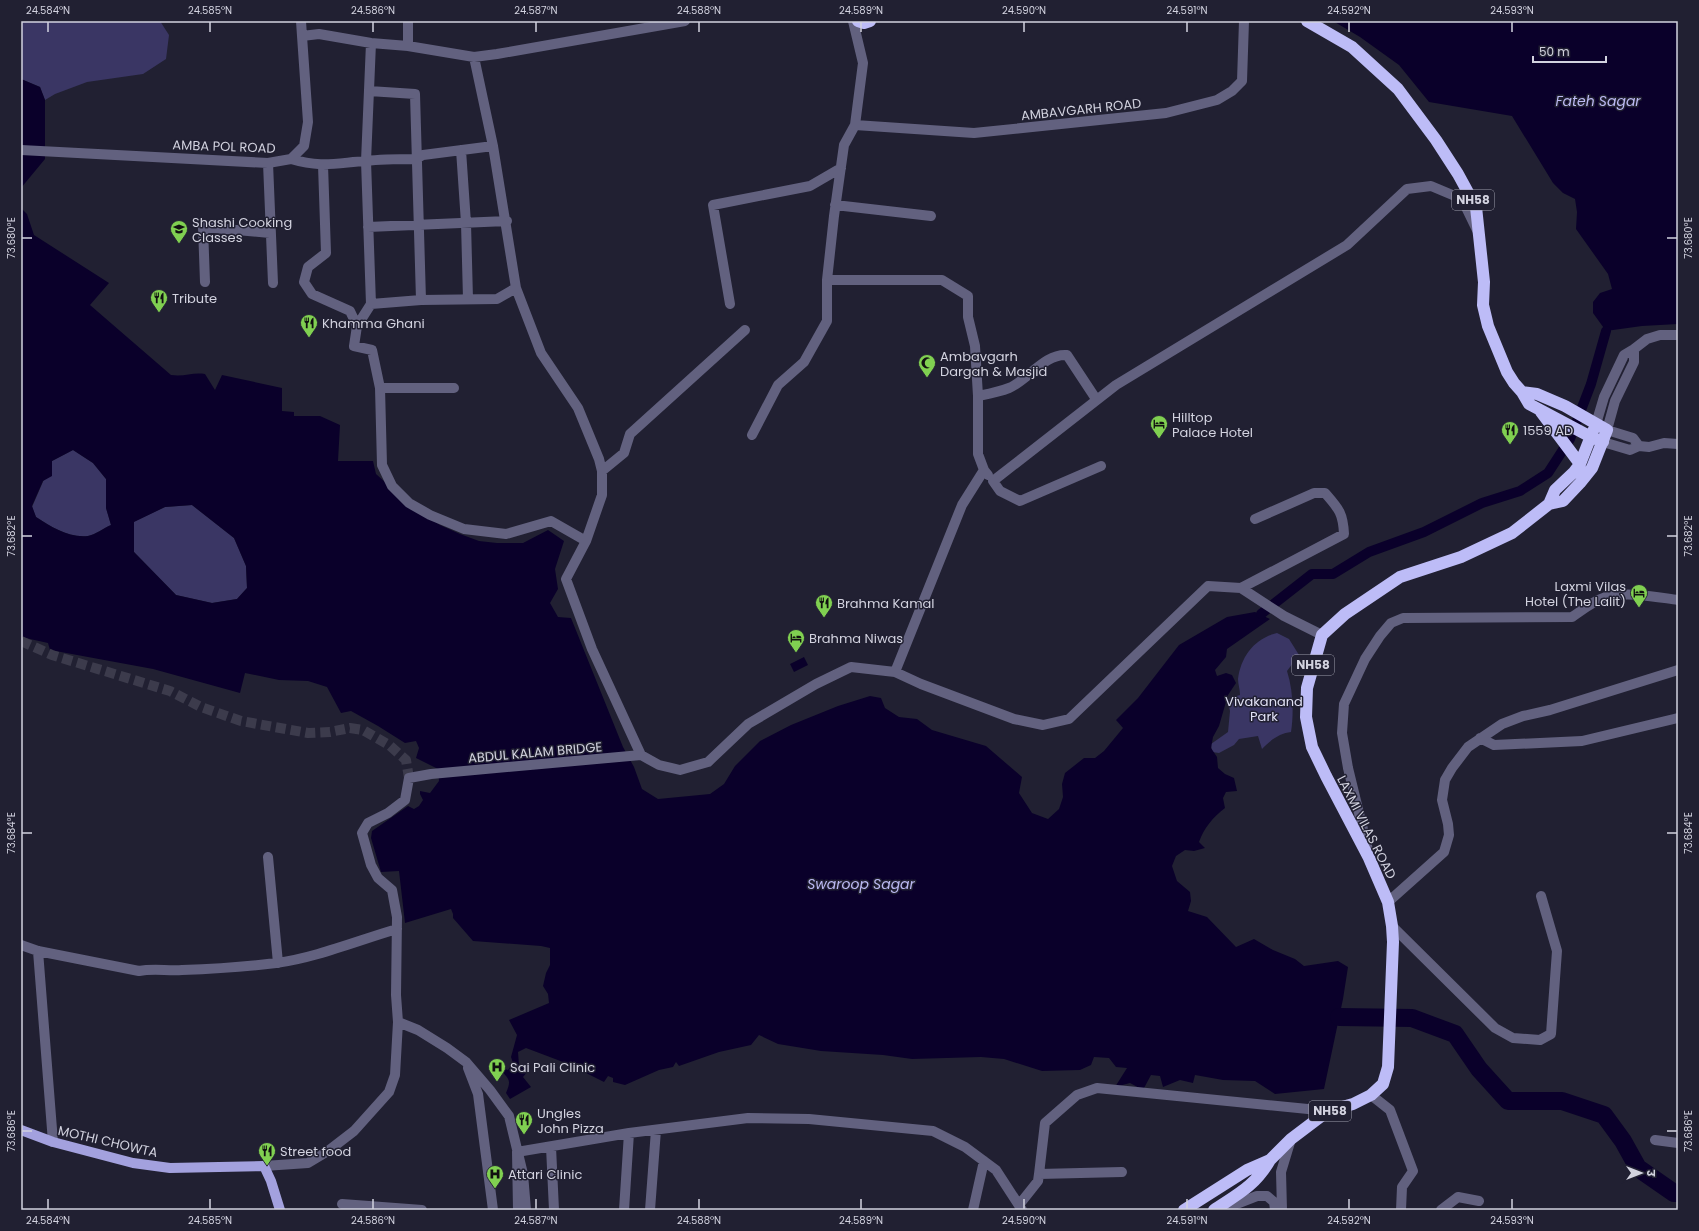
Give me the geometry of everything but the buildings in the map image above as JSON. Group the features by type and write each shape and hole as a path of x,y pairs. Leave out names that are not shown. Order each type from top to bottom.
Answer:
{"highway":[{"path":"858,21 864,23 870,21"},
{"name":"NH58","path":"1307,21 1352,47 1398,89 1436,140 1458,174 1476,207 1484,282 1483,305 1488,326 1507,372 1514,384 1522,392 1528,404 1603,442"},
{"path":"1522,392 1537,394 1565,406 1607,430"},
{"path":"1539,410 1577,459"},
{"name":"LAXMI VILAS ROAD","path":"1549,504 1555,490 1574,472 1577,459 1594,423"},
{"name":"LAXMI VILAS ROAD","path":"1184,1210 1247,1170 1270,1160 1291,1140 1328,1111 1354,1104 1371,1095 1383,1084 1388,1067 1393,942 1388,902 1369,858 1312,747 1306,717 1307,688 1322,636 1344,614 1400,577 1461,557 1512,533 1549,504 1562,501 1580,483 1592,468 1607,430"},
{"name":"NH58","path":"1214,1210 1254,1183 1263,1173 1270,1160"}],"main road":[{"name":"MOTHI CHOWTA","path":"21,1130 53,1142 132,1163 170,1168 264,1166"},
{"path":"264,1166 271,1181 280,1210"}],"street":[{"name":"AMBA POL ROAD","path":"21,150 47,150 268,163 292,159 304,146 308,122 301,21"},
{"path":"408,21 408,46"},
{"path":"302,36 319,34 474,56 497,54 685,21"},
{"path":"752,435 778,385 804,362 827,321 827,280 844,145 855,125 863,63 854,21"},
{"name":"AMBAVGARH ROAD","path":"855,125 974,133 1173,112 1217,100 1232,91 1242,81 1244,21"},
{"path":"371,42 366,161 371,304 357,326 354,346 372,350 380,388 382,465 392,486 409,503 430,515 464,528 506,534 551,521 586,541"},
{"path":"474,56 507,221 516,288 540,353 578,408 599,459 602,471 602,495 586,541 566,579 592,649 641,755 659,765 680,770 708,762 748,724 816,684 851,668 895,672 921,684 1014,719 1043,725 1069,719 1208,586 1241,588 1344,534 1343,518 1325,493 1314,493 1255,519"},
{"path":"369,91 415,94 421,300"},
{"path":"292,159 309,164 322,165 416,159 423,155 493,146"},
{"path":"461,150 466,223 468,299"},
{"path":"268,163 273,283"},
{"path":"322,165 326,253 308,267 304,282 312,294 350,311 357,326"},
{"path":"730,304 712,204 810,186 841,168"},
{"path":"993,481 1096,399 1116,385 1348,245 1408,190 1431,186 1462,199 1479,235"},
{"path":"836,204 931,216"},
{"path":"368,227 507,221"},
{"path":"205,282 203,227 270,233"},
{"path":"827,280 942,280 968,296 968,317 975,346 978,396 978,454 984,470 1000,491 1020,501 1101,466"},
{"path":"371,304 421,300 497,299 516,288"},
{"path":"602,471 624,452 630,434 745,330"},
{"path":"1594,423 1604,397 1624,355 1648,339 1660,335 1678,335"},
{"path":"1634,349 1634,362 1615,401 1607,430 1634,438 1639,446"},
{"path":"978,396 1010,388 1036,368 1060,354 1067,355 1096,399"},
{"path":"380,388 454,388"},
{"path":"1603,442 1630,450 1639,446 1649,447 1664,443 1678,444"},
{"path":"895,672 962,505 984,470"},
{"path":"1241,588 1284,616 1322,636"},
{"path":"1369,858 1348,768 1342,733 1344,704 1365,659 1391,623 1403,618 1572,617 1594,603 1610,596 1634,595 1678,600"},
{"path":"1388,902 1444,852 1449,834 1442,800 1445,780 1468,747 1502,724 1523,716 1550,710 1678,670"},
{"path":"1480,738 1494,745 1582,741 1678,718"},
{"name":"ABDUL KALAM BRIDGE","path":"397,929 397,917 392,890 378,878 371,865 362,833 368,823 388,813 404,800 409,778 431,774 641,755"},
{"path":"268,856 278,963"},
{"path":"1392,926 1495,1028 1513,1038 1540,1040 1551,1034 1556,951 1541,896"},
{"path":"21,945 38,951 139,971 152,968 173,970 213,969 278,963 308,956 397,929 396,995 398,1022 395,1075 389,1092 354,1131 328,1151 308,1163 264,1166"},
{"path":"38,951 53,1142"},
{"path":"398,1022 424,1034 466,1062 490,1090 509,1116 523,1174 526,1210"},
{"path":"466,1062 478,1094 492,1210"},
{"path":"517,1152 629,1133 748,1118 817,1120 933,1131 965,1147 996,1170 1020,1207 1038,1181 1045,1123 1077,1095 1097,1088 1328,1111"},
{"path":"1371,1095 1390,1110 1413,1171 1402,1187 1401,1210"},
{"path":"650,1210 656,1130"},
{"path":"624,1210 629,1133"},
{"path":"1282,1210 1281,1172 1291,1140"},
{"path":"1655,1140 1678,1143"},
{"path":"551,1147 554,1210"},
{"path":"517,1152 518,1210"},
{"path":"974,1210 984,1161"},
{"path":"1039,1174 1122,1172"},
{"path":"1221,1210 1256,1196 1267,1196 1274,1202 1275,1210"},
{"path":"1441,1210 1458,1197 1479,1201"},
{"path":"342,1204 422,1210"}],"green space":[{"path":"21,21 160,21 169,35 166,59 143,74 87,82 55,94 45,100 40,87 21,79"},
{"path":"73,450 93,463 106,479 106,508 111,525 88,536 67,534 54,528 36,517 32,507 52,461"},
{"path":"192,505 234,538 246,566 247,588 237,599 212,603 176,595 134,552 133,522 165,507"},
{"name":"Vivakanand Park","path":"1277,633 1289,639 1299,655 1287,671 1291,686 1292,701 1291,732 1275,738 1262,749 1258,736 1239,739 1234,745 1219,753 1212,752 1211,744 1228,732 1230,711 1228,703 1230,698 1240,695 1238,679 1242,663 1250,649 1262,639"}],"water":[{"name":"Fateh Sagar","path":"1333,21 1678,21 1678,324 1642,326 1606,331 1593,313 1593,302 1600,293 1612,289 1608,274 1576,229 1577,212 1575,199 1563,193 1553,183 1512,116 1429,102 1399,65 1360,37"},
{"path":"21,79 40,87 45,100 45,159 21,188"},
{"name":"Swaroop Sagar","path":"21,208 27,214 34,235 109,283 90,305 171,375 205,374 215,390 222,375 282,388 282,411 294,412 294,416 320,416 340,425 338,461 373,461 376,474 415,509 440,525 460,534 479,541 523,543 548,530 564,541 555,569 558,589 550,603 558,617 571,618 623,747 634,767 642,789 658,799 710,794 724,784 735,766 760,741 791,725 838,706 870,696 881,698 885,708 899,717 917,719 932,730 986,746 1022,777 1019,793 1032,813 1048,819 1059,809 1063,797 1062,784 1065,773 1084,758 1095,758 1104,751 1123,728 1116,720 1138,698 1179,645 1227,617 1255,612 1270,619 1227,649 1226,657 1215,670 1217,676 1226,673 1232,675 1236,683 1228,695 1219,726 1213,737 1211,748 1217,757 1218,768 1225,774 1234,778 1237,791 1226,792 1223,798 1225,808 1213,819 1203,832 1199,842 1205,848 1194,851 1185,850 1176,856 1172,866 1177,881 1190,892 1191,901 1188,911 1207,917 1236,947 1254,939 1273,950 1295,959 1304,966 1338,961 1348,967 1343,999 1324,1089 1275,1094 1255,1081 1223,1080 1195,1075 1193,1083 1180,1080 1163,1087 1160,1076 1151,1075 1143,1090 1130,1083 1115,1087 1127,1068 1116,1067 1109,1058 1094,1057 1091,1065 1080,1070 1042,1071 1004,1059 981,1057 912,1059 883,1055 821,1051 778,1044 759,1035 751,1045 719,1052 679,1066 676,1062 673,1067 659,1070 625,1085 613,1082 613,1078 608,1076 604,1082 580,1070 580,1064 577,1063 571,1065 526,1048 518,1052 519,1065 528,1071 523,1077 531,1087 510,1099 506,1093 509,1080 500,1065 508,1070 513,1063 511,1057 517,1035 509,1020 549,1003 548,994 543,986 546,973 550,965 550,948 473,941 453,918 451,909 405,923 399,871 381,872 371,838 372,831 408,806 414,809 419,806 423,800 420,791 430,793 439,781 438,769 416,758 419,748 416,741 405,743 351,711 341,713 327,687 308,681 279,680 245,673 240,693 153,669 50,650 48,643 21,637","holes":["73,450 93,463 106,479 106,508 111,525 88,536 67,534 54,528 36,517 32,506 43,481 52,476 52,461","192,505 234,538 246,566 247,588 237,599 212,603 176,595 134,552 134,522 165,507"]},
{"path":"804,657 808,665 794,672 790,664"}],"waterway":[{"path":"1261,614 1312,574 1333,574 1369,552 1424,532 1482,503 1520,491 1548,473 1570,439 1591,384 1606,331"},
{"path":"1339,1017 1412,1018 1455,1034 1479,1069 1508,1101 1562,1101 1604,1115 1623,1141 1638,1168 1674,1193 1678,1193"}],"tunnel":[{"path":"21,641 52,655 170,691 201,707 241,721 308,733 330,732 350,728 363,730 389,745 406,760 409,778"}],"place":[{"name":"Shashi Cooking Classes","path":"179,244"},
{"name":"Tribute","path":"159,313"},
{"name":"Khamma Ghani","path":"309,338"},
{"name":"Ambavgarh Dargah & Masjid","path":"927,378"},
{"name":"Hilltop Palace Hotel","path":"1159,439"},
{"name":"1559 AD","path":"1510,445"},
{"name":"Laxmi Vilas Hotel (The Lalit)","path":"1639,608"},
{"name":"Brahma Kamal","path":"824,618"},
{"name":"Brahma Niwas","path":"796,653"},
{"name":"Sai Pali Clinic","path":"497,1082"},
{"name":"Ungles John Pizza","path":"524,1135"},
{"name":"Street food","path":"267,1166"},
{"name":"Attari Clinic","path":"495,1189"}]}
